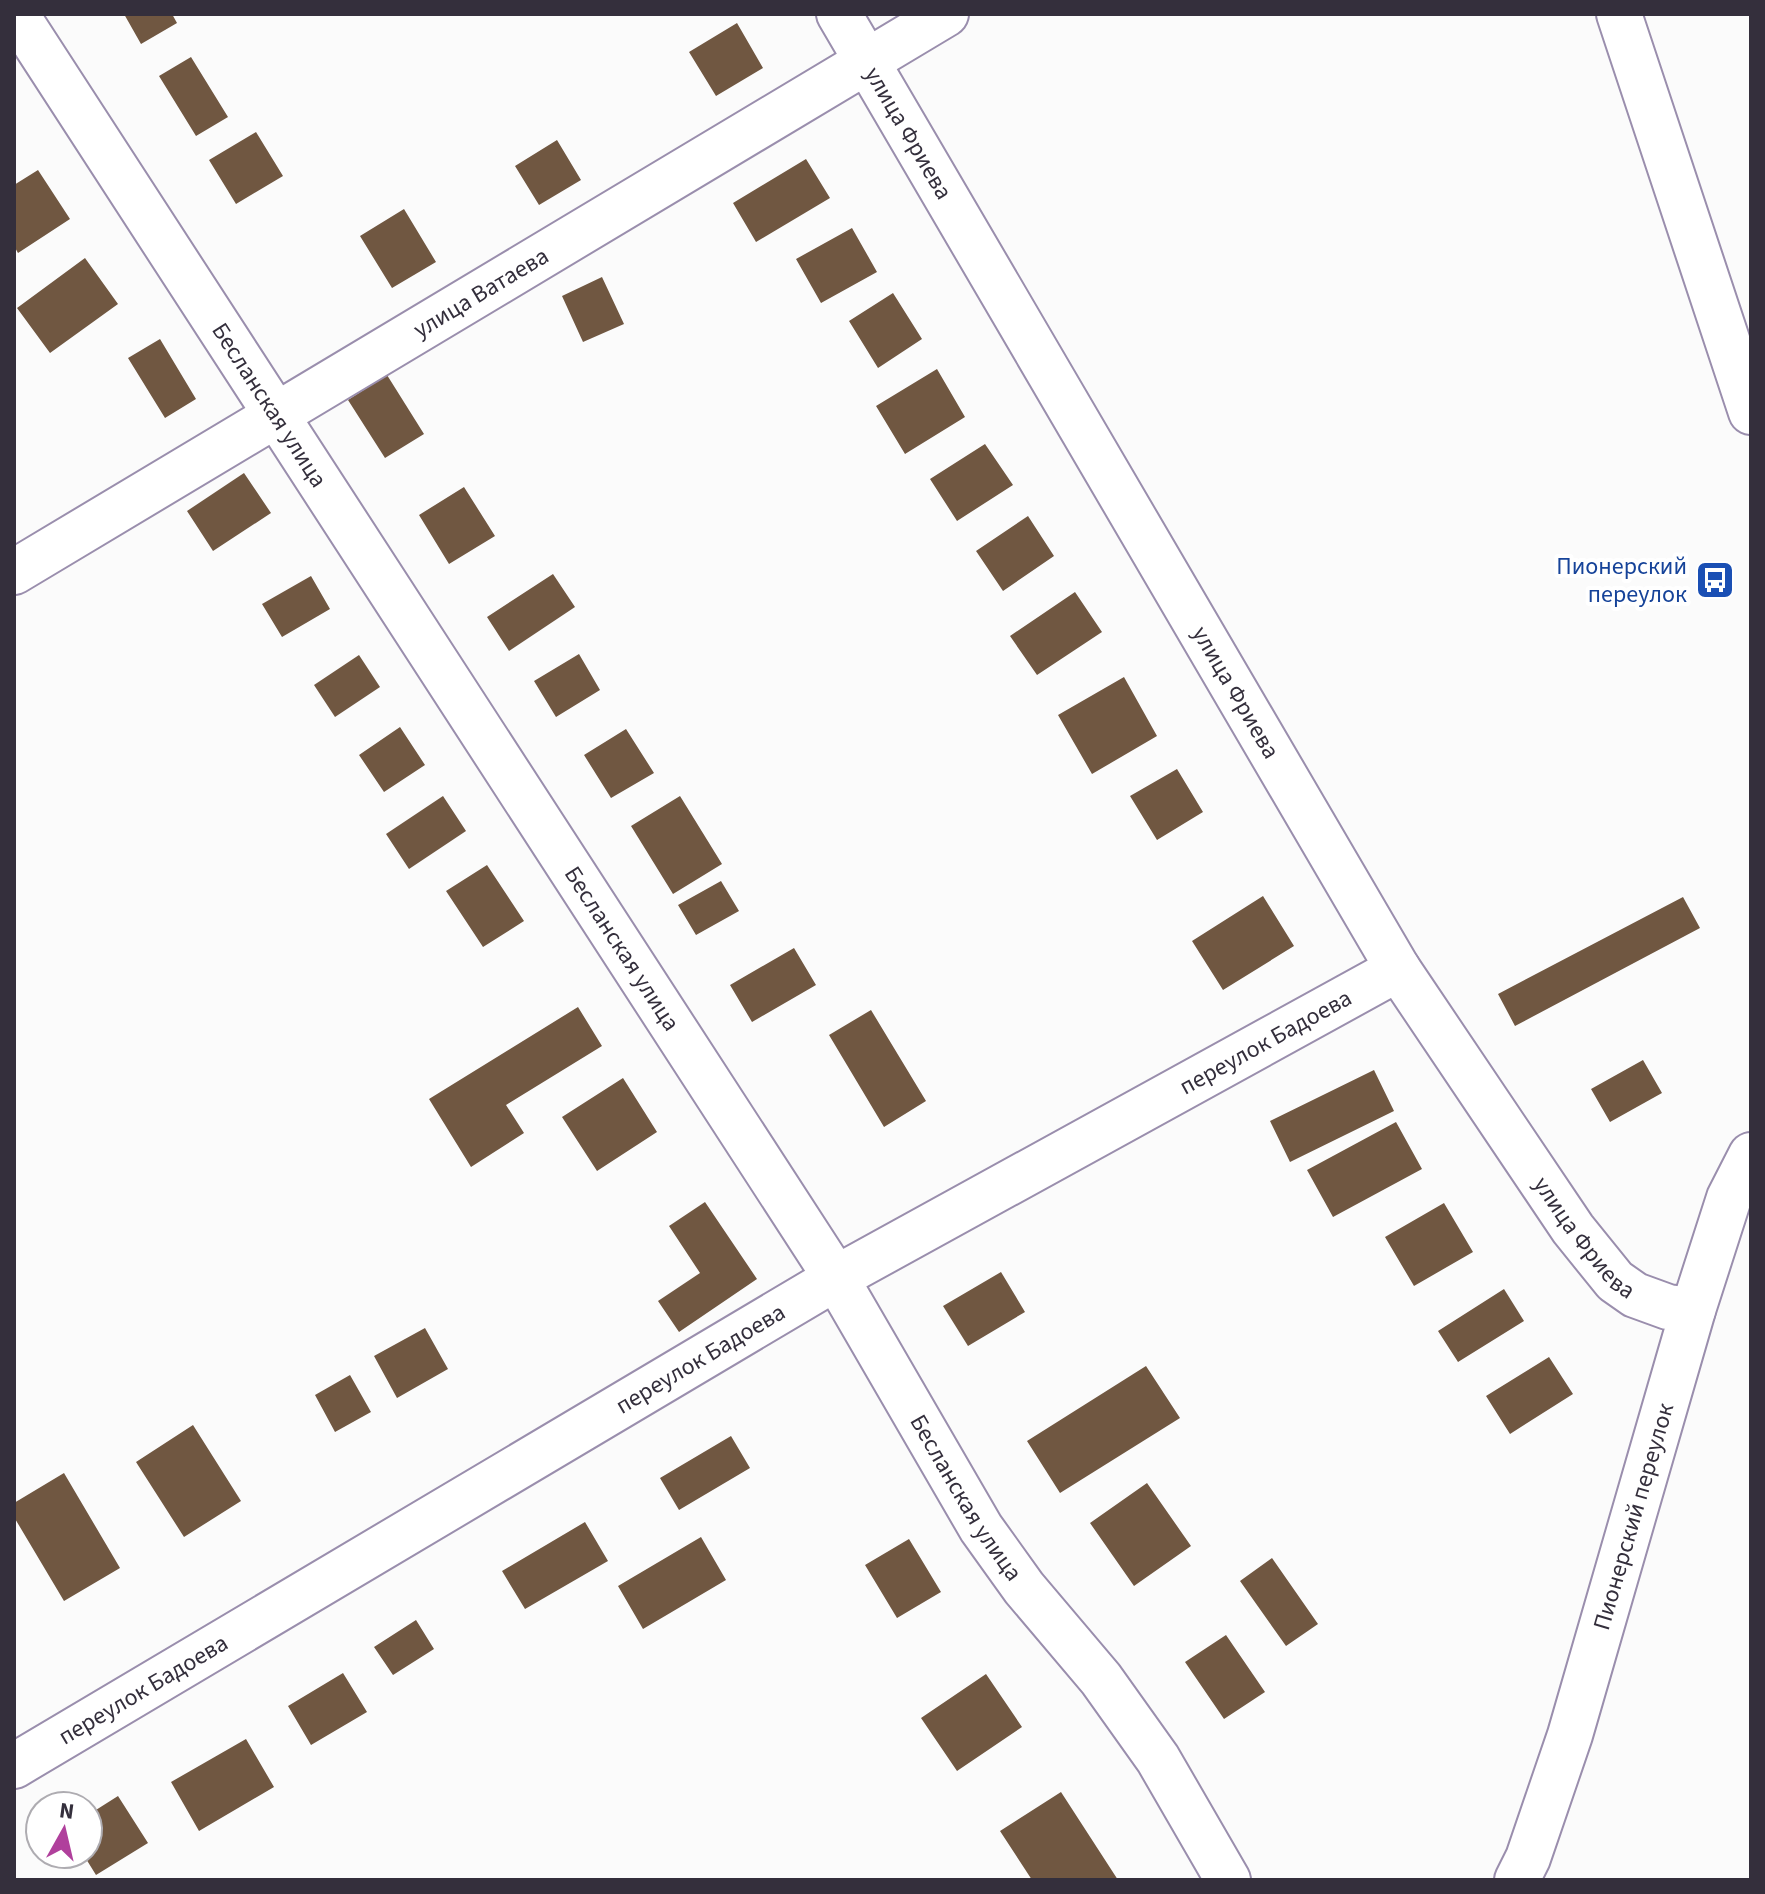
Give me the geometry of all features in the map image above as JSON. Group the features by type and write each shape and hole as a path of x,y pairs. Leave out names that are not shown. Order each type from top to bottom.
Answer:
{"street":[{"name":"Бесланская улица","path":"16,14 836,1278 981,1528 1024,1588 1101,1679 1158,1759 1228,1880"},
{"name":"улица Фриева","path":"839,14 1398,969 1573,1229 1615,1281 1635,1295 1668,1307 1693,1310"},
{"name":"улица Ватаева","path":"14,572 946,14"},
{"path":"1619,14 1751,412"},
{"name":"переулок Бадоева","path":"14,1766 836,1278 1398,969"},
{"name":"Пионерский переулок","path":"1517,1880 1528,1858 1570,1735 1693,1310 1729,1198 1751,1155"}],"building":[{"path":"124,14 172,14 177,23 141,44"},
{"path":"737,23 763,68 716,96 689,52"},
{"path":"191,57 228,117 196,136 159,76"},
{"path":"256,132 283,176 236,204 209,160"},
{"path":"557,140 581,180 539,205 515,166"},
{"path":"806,159 830,198 756,242 733,203"},
{"path":"38,170 70,219 18,253 14,246 14,185"},
{"path":"404,209 436,262 392,288 360,236"},
{"path":"852,228 877,272 821,303 796,259"},
{"path":"85,258 118,304 50,353 17,308"},
{"path":"602,277 624,324 583,342 562,296"},
{"path":"893,293 922,339 878,368 849,321"},
{"path":"160,339 196,399 165,418 128,358"},
{"path":"937,369 965,417 905,454 876,406"},
{"path":"387,375 424,434 385,458 348,400"},
{"path":"985,444 1013,485 957,521 930,479"},
{"path":"244,473 271,513 213,551 187,511"},
{"path":"464,487 495,536 449,564 419,515"},
{"path":"1028,516 1054,556 1003,591 976,551"},
{"path":"553,574 575,607 509,651 487,617"},
{"path":"311,576 330,609 282,637 262,604"},
{"path":"1075,592 1102,632 1037,675 1010,636"},
{"path":"579,654 600,690 556,717 534,681"},
{"path":"359,655 380,687 335,717 314,685"},
{"path":"1124,677 1157,736 1092,774 1058,715"},
{"path":"400,727 425,765 384,792 359,755"},
{"path":"626,729 654,773 611,798 584,755"},
{"path":"1177,769 1203,812 1157,840 1130,796"},
{"path":"443,796 466,831 409,869 386,834"},
{"path":"680,796 722,864 673,894 631,826"},
{"path":"487,865 524,921 483,947 446,891"},
{"path":"721,881 739,911 696,935 678,905"},
{"path":"1263,896 1294,946 1223,990 1192,941"},
{"path":"1683,897 1700,928 1515,1026 1498,994"},
{"path":"794,948 816,985 752,1022 730,985"},
{"path":"578,1007 602,1046 506,1105 524,1133 471,1167 429,1099"},
{"path":"871,1010 926,1101 884,1127 829,1035"},
{"path":"1643,1060 1662,1093 1610,1122 1591,1089"},
{"path":"1374,1070 1394,1111 1290,1162 1270,1121"},
{"path":"623,1078 657,1132 597,1171 562,1117"},
{"path":"1396,1122 1422,1169 1333,1217 1307,1170"},
{"path":"705,1202 757,1279 679,1332 658,1301 700,1273 669,1226"},
{"path":"1444,1203 1473,1252 1414,1286 1385,1237"},
{"path":"1001,1272 1025,1312 968,1346 943,1306"},
{"path":"1504,1289 1524,1321 1458,1362 1438,1331"},
{"path":"425,1328 448,1369 397,1398 374,1356"},
{"path":"1549,1357 1573,1394 1510,1434 1486,1396"},
{"path":"1146,1366 1180,1418 1060,1493 1027,1441"},
{"path":"350,1375 371,1412 335,1432 315,1395"},
{"path":"193,1425 241,1501 184,1537 136,1462"},
{"path":"731,1436 750,1468 679,1510 660,1478"},
{"path":"64,1473 120,1568 64,1601 14,1517 14,1503"},
{"path":"1147,1483 1191,1546 1134,1586 1090,1523"},
{"path":"585,1522 608,1561 525,1609 502,1571"},
{"path":"701,1537 726,1580 643,1629 618,1586"},
{"path":"909,1539 941,1592 897,1618 865,1565"},
{"path":"1272,1558 1318,1624 1286,1646 1240,1581"},
{"path":"416,1620 434,1649 393,1675 374,1647"},
{"path":"1226,1635 1265,1692 1224,1719 1185,1662"},
{"path":"343,1673 367,1712 311,1745 288,1706"},
{"path":"986,1674 1022,1727 957,1771 921,1718"},
{"path":"246,1739 274,1787 199,1831 171,1782"},
{"path":"1061,1792 1118,1880 1032,1880 1000,1831"},
{"path":"118,1796 148,1843 96,1875 93,1870 104,1870 104,1805"}],"place":[{"name":"Пионерский переулок","path":"1715,580"}]}
